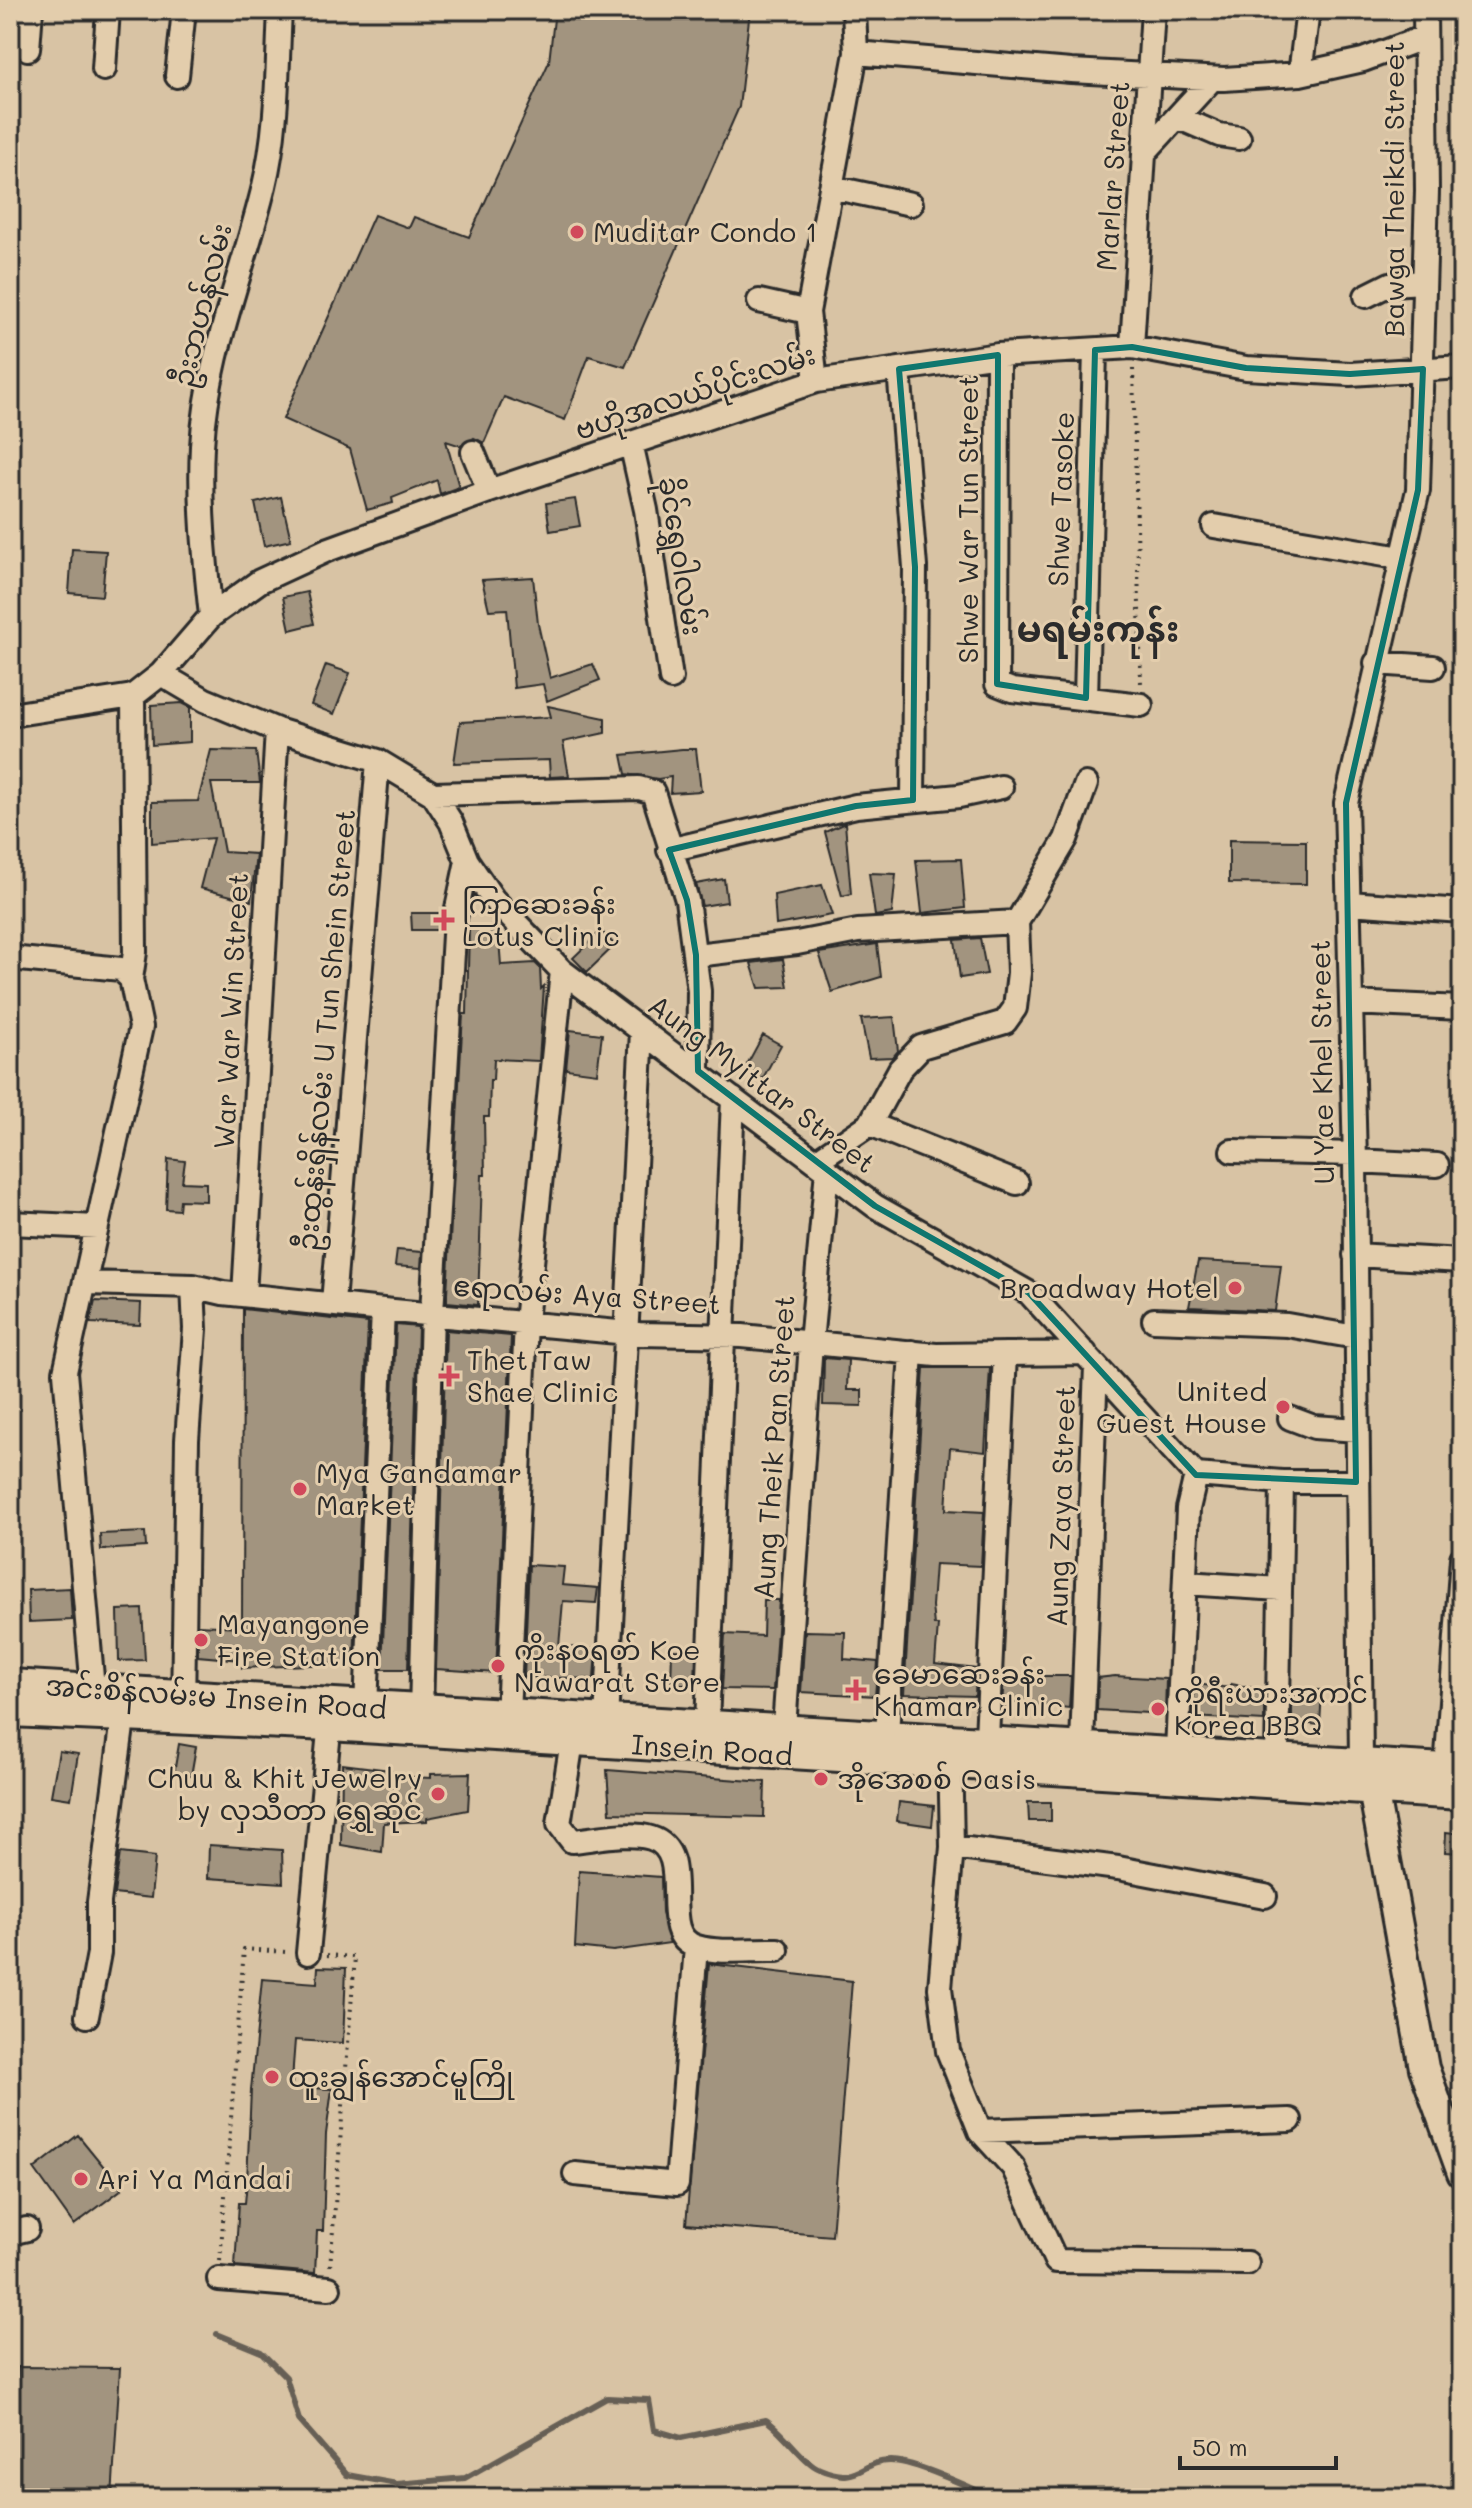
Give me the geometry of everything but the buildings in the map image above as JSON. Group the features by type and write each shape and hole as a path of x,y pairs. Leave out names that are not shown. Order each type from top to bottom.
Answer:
{"main road":[{"name":"အင်းစိန်လမ်းမ Insein Road","path":"10,1684 93,1689 183,1708 330,1715 366,1707 421,1711"},
{"path":"10,1712 123,1719 183,1708"},
{"name":"Insein Road","path":"421,1711 951,1736 1454,1768"},
{"name":"Insein Road","path":"330,1715 572,1741 1462,1795"},
{"path":"1373,1789 1424,2068 1462,2173"}],"street":[{"path":"28,49 31,10"},
{"path":"104,69 108,10"},
{"path":"177,76 184,10"},
{"name":"ဦးဘဟန်လမ်း","path":"211,616 201,514 202,444 213,367 265,184 272,140 280,10"},
{"path":"816,381 808,312 856,53 854,10"},
{"name":"Marlar Street","path":"1132,347 1153,10"},
{"path":"1300,74 1308,10"},
{"name":"Bawga Theikdi Street","path":"1423,369 1425,10"},
{"path":"856,53 1212,79 1300,74 1363,60 1425,37"},
{"path":"1145,152 1212,79"},
{"path":"1177,117 1219,135 1239,138"},
{"path":"831,187 911,204"},
{"path":"1366,296 1390,284 1424,282"},
{"path":"759,301 808,312"},
{"name":"ဗဟိုအလယ်ပိုင်းလမ်း","path":"10,715 133,696 161,674 211,616 260,581 327,550 489,491 816,381 998,355 1132,347 1246,368 1350,374 1462,367"},
{"name":"Shwe Tasoke","path":"1086,698 1095,350"},
{"name":"Shwe War Tun Street","path":"998,355 997,684 1012,690 1086,698"},
{"path":"899,369 915,567 913,800"},
{"name":"U Yae Khel Street","path":"1361,1761 1355,1157 1346,803 1418,490 1423,369"},
{"name":"ခိုင်ရွှေဝါလမ်း","path":"631,443 646,510 671,678"},
{"path":"473,452 489,491"},
{"path":"1214,526 1402,558"},
{"path":"1376,663 1433,667"},
{"name":"Aung Myittar Street","path":"161,674 205,700 277,730 378,761 433,794 451,822 467,861 493,899 562,971 875,1206 1029,1293 1196,1475"},
{"path":"93,1689 65,1372 141,1027 126,974 135,952 133,696"},
{"path":"1086,698 1141,705"},
{"name":"War War Win Street","path":"244,1295 277,730"},
{"name":"ဦးထွန်းရှိန်လမ်း U Tun Shein Street","path":"333,1303 378,761"},
{"path":"822,1166 870,1124 900,1069 921,1047 1005,1022 1015,1008 1019,973 1017,922 1066,839 1086,784"},
{"path":"669,850 856,806 959,796 1001,787"},
{"path":"433,794 639,788 653,792 687,900 696,955 698,1071"},
{"path":"421,1711 432,1313 455,918 467,861"},
{"path":"1349,903 1462,911"},
{"path":"696,955 797,943 858,931 1017,922"},
{"path":"10,958 126,974"},
{"path":"508,1714 526,1322 562,971"},
{"path":"1351,1003 1462,1008"},
{"path":"606,1721 642,1031"},
{"path":"707,1724 733,1099"},
{"path":"870,1124 1017,1183"},
{"path":"1232,1151 1437,1165"},
{"name":"Aung Theik Pan Street","path":"784,1728 822,1166"},
{"path":"10,1223 97,1227"},
{"path":"1355,1255 1462,1261"},
{"name":"ဧရာလမ်း Aya Street","path":"87,1283 193,1286 244,1295 383,1310 624,1332 722,1336 911,1352 1090,1359"},
{"path":"183,1708 187,1440 195,1329 193,1286"},
{"path":"366,1707 383,1310"},
{"path":"1154,1320 1287,1325 1356,1337"},
{"path":"885,1762 911,1352"},
{"path":"987,1738 1005,1354"},
{"name":"Aung Zaya Street","path":"1082,1745 1090,1359"},
{"path":"1290,1418 1314,1427 1358,1430"},
{"path":"1177,1751 1188,1509 1196,1475 1282,1482 1356,1482"},
{"path":"1277,1757 1282,1482"},
{"path":"1454,1768 1462,1558"},
{"path":"1185,1583 1280,1589"},
{"path":"308,1953 330,1715"},
{"path":"87,2016 99,1953 99,1902 123,1719"},
{"path":"951,1736 948,1766 952,1847 940,1988 948,2051 980,2131 1013,2167 1056,2261 1247,2263"},
{"path":"572,1741 559,1824 564,1835 572,1841 648,1836 664,1843 673,1859 677,1924 696,1947 677,2184 575,2174"},
{"path":"1361,1761 1373,1789"},
{"path":"952,1847 1118,1868 1265,1896"},
{"path":"696,1947 777,1950"},
{"path":"980,2131 1290,2120"},
{"path":"219,2279 329,2288"}],"path":[{"path":"1132,347 1141,705"},
{"path":"219,2279 244,1949 308,1953"},
{"path":"329,2288 355,1957"}],"highlighted area":[{"path":"1132,347 1246,368 1350,374 1423,369 1418,490 1346,803 1356,1482 1196,1475 1029,1293 875,1206 698,1071 696,955 687,900 669,850 856,806 913,800 915,567 899,369 998,355 997,684 1086,698 1095,350"}],"waterway":[{"path":"217,2334 261,2352 286,2377 299,2420 347,2475 397,2484 465,2478 607,2398 649,2400 654,2430 681,2438 766,2420 814,2466 833,2474 852,2474 880,2462 901,2462 995,2498"}],"place":[{"name":"Muditar Condo 1","path":"577,232"},
{"name":"ကြာဆေးခန်း Lotus Clinic","path":"444,920"},
{"name":"Broadway Hotel","path":"1235,1288"},
{"name":"Thet Taw Shae Clinic","path":"449,1376"},
{"name":"United Guest House","path":"1283,1407"},
{"name":"Mya Gandamar Market","path":"300,1489"},
{"name":"Mayangone Fire Station","path":"201,1640"},
{"name":"ကိုးနဝရတ် Koe Nawarat Store","path":"498,1666"},
{"name":"ခေမာဆေးခန်း Khamar Clinic","path":"856,1690"},
{"name":"ကိုရီးယားအကင် Korea BBQ","path":"1158,1709"},
{"name":"အိုအေစစ် Oasis","path":"821,1779"},
{"name":"Chuu & Khit Jewelry by လှသီတာ ရွှေဆိုင်","path":"438,1794"},
{"name":"ထူးချွန်အောင်မူကြို","path":"272,2077"},
{"name":"Ari Ya Mandai","path":"81,2179"}],"district":[{"name":"မရမ်းကုန်း","path":"1098,629"}]}
